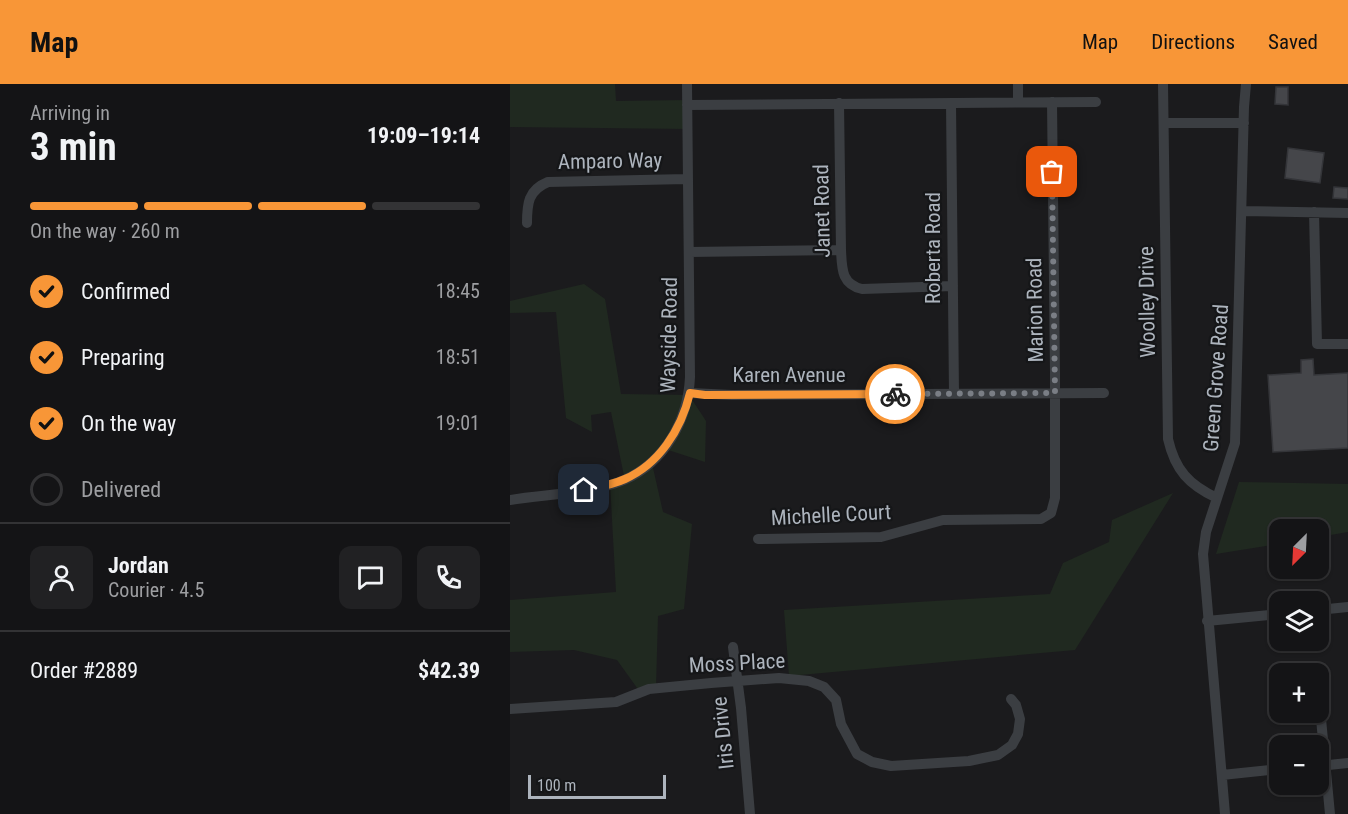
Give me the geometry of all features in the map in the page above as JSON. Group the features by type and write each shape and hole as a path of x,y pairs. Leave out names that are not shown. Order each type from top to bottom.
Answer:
{"street":[{"name":"Wayside Road","path":"510,500 604,486 631,476 651,461 674,436 681,423 690,393 687,84"},
{"path":"1018,84 1018,102"},
{"name":"Woolley Drive","path":"1163,84 1168,439 1176,463 1186,478 1195,487 1217,498"},
{"name":"Green Grove Road","path":"1226,814 1207,621 1203,554 1206,532 1232,457 1236,431 1246,84"},
{"name":"Marion Road","path":"1049,515 1054,507 1055,393 1052,102"},
{"path":"687,105 1096,102"},
{"name":"Janet Road","path":"839,103 842,273 849,284 854,287 897,289 953,286"},
{"name":"Roberta Road","path":"951,103 954,394"},
{"path":"1164,123 1244,123"},
{"name":"Amparo Way","path":"527,223 527,204 530,197 536,189 548,182 687,179"},
{"path":"1242,211 1348,213"},
{"path":"1314,212 1317,344 1348,344"},
{"path":"689,252 841,250"},
{"name":"Karen Avenue","path":"690,393 705,395 1104,393"},
{"name":"Michelle Court","path":"758,538 881,537 944,520 1032,520 1049,515"},
{"path":"1329,609 1348,608"},
{"path":"1207,621 1269,615"},
{"name":"Iris Drive","path":"733,647 750,814"},
{"name":"Moss Place","path":"510,709 616,702 649,689 779,678 809,681 824,687 836,700 840,724 857,754 872,762 891,766 969,761 998,755 1012,746 1018,734 1020,719 1016,705 1011,699"},
{"path":"1329,765 1348,763"},
{"path":"1222,775 1269,771"},
{"path":"1327,795 1330,814"}],"shaded area":[{"path":"510,84 615,84 616,101 689,100 690,129 510,127"},
{"path":"584,284 605,299 621,394 689,395 706,421 705,462 662,448 651,459 663,512 692,524 684,609 658,616 656,687 640,692 617,660 574,650 510,652 510,600 616,592 610,483 624,476 611,412 591,415 592,432 566,418 556,312 510,313 510,301"},
{"path":"1239,482 1348,484 1348,532 1329,535 1329,519 1269,519 1269,546 1216,554"},
{"path":"1173,493 1075,650 789,676 784,610 1050,594 1063,563 1109,542 1112,520"}],"building":[{"path":"1276,87 1288,87 1288,105 1275,104"},
{"path":"1288,148 1324,153 1320,183 1285,178"},
{"path":"1334,187 1348,188 1348,199 1333,198"},
{"path":"1313,359 1314,375 1348,373 1348,448 1273,452 1268,375 1301,373 1301,360"}],"way so far":[{"path":"895,394 1055,393 1052,172"}],"route":[{"path":"584,490 623,480 651,461 674,436 681,423 690,393 705,395 895,394"}]}
